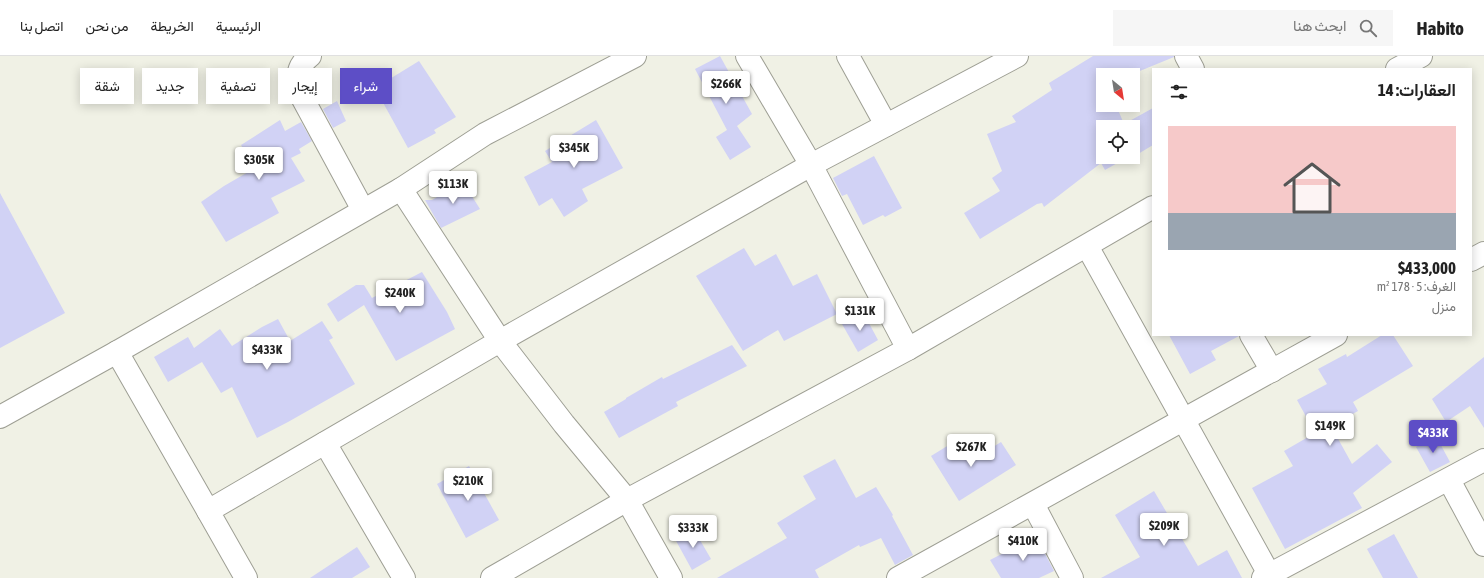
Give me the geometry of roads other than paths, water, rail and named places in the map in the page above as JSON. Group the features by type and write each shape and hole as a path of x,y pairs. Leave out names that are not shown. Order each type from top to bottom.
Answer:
{"street":[{"path":"310,56 303,62 298,74 297,88 363,210"},
{"path":"0,417 117,352 401,189 485,134 634,56"},
{"path":"747,56 811,165 908,349"},
{"path":"848,56 886,125"},
{"path":"208,511 500,341 811,165 1017,56"},
{"path":"1186,56 1192,68"},
{"path":"1399,68 1421,56"},
{"path":"401,189 500,341 564,424 627,500 671,578"},
{"path":"492,578 627,500 908,349 1152,208"},
{"path":"1087,246 1183,420 1266,576 1449,480 1484,460"},
{"path":"1472,259 1484,253"},
{"path":"1251,336 1272,371"},
{"path":"898,578 1334,336"},
{"path":"117,352 246,578"},
{"path":"325,442 404,578"},
{"path":"1449,480 1484,545"},
{"path":"1033,504 1072,578"}]}
